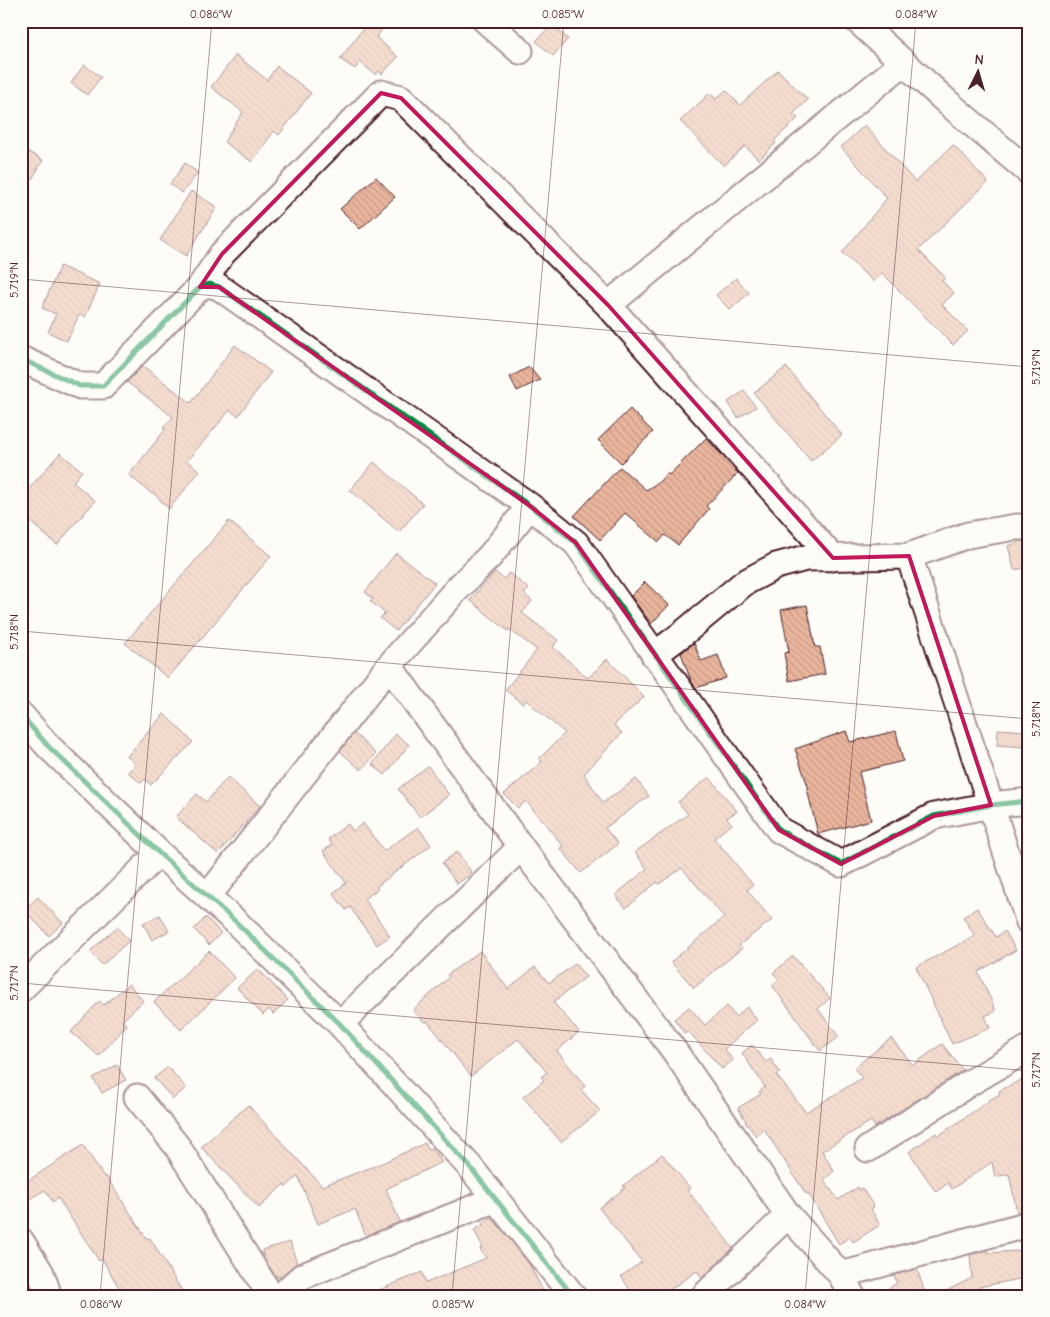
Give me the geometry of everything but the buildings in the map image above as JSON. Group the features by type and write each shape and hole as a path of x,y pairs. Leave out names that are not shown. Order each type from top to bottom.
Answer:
{"street":[{"path":"486,21 520,51"},
{"path":"858,21 1029,172"},
{"path":"608,305 904,63"},
{"path":"21,359 80,386 103,386 200,287 222,254 381,93 402,98 608,305 833,558"},
{"path":"200,287 209,284 219,287 530,506 576,543 779,830 842,864 934,816 991,805 1029,801"},
{"path":"208,896 389,666 458,588 490,556 530,506"},
{"path":"654,655 744,583 776,566 806,558 909,556 968,535 1016,527 1029,527"},
{"path":"909,556 1029,922"},
{"path":"389,666 521,847 673,1049 788,1215 847,1286 1029,1224"},
{"path":"21,714 48,746 159,853 208,896 340,1024 470,1167 573,1296"},
{"path":"340,1024 521,847"},
{"path":"21,989 159,853"},
{"path":"868,1149 968,1084 1029,1048"},
{"path":"137,1097 177,1146 271,1296"},
{"path":"283,1296 303,1276 496,1199"},
{"path":"704,1296 788,1215"},
{"path":"21,1241 42,1273 49,1296"}],"highlighted area":[{"path":"381,93 401,98 608,305 833,558 909,556 991,805 934,816 841,864 779,830 576,543 530,506 219,287 200,287 222,254"}],"cycle path":[{"path":"21,359 80,386 103,386 200,287 209,284 219,287 530,506 576,543 779,830 841,864 934,816 991,805 1029,801"},
{"path":"21,715 48,746 159,853 236,922 340,1024 470,1167 573,1296"}]}
